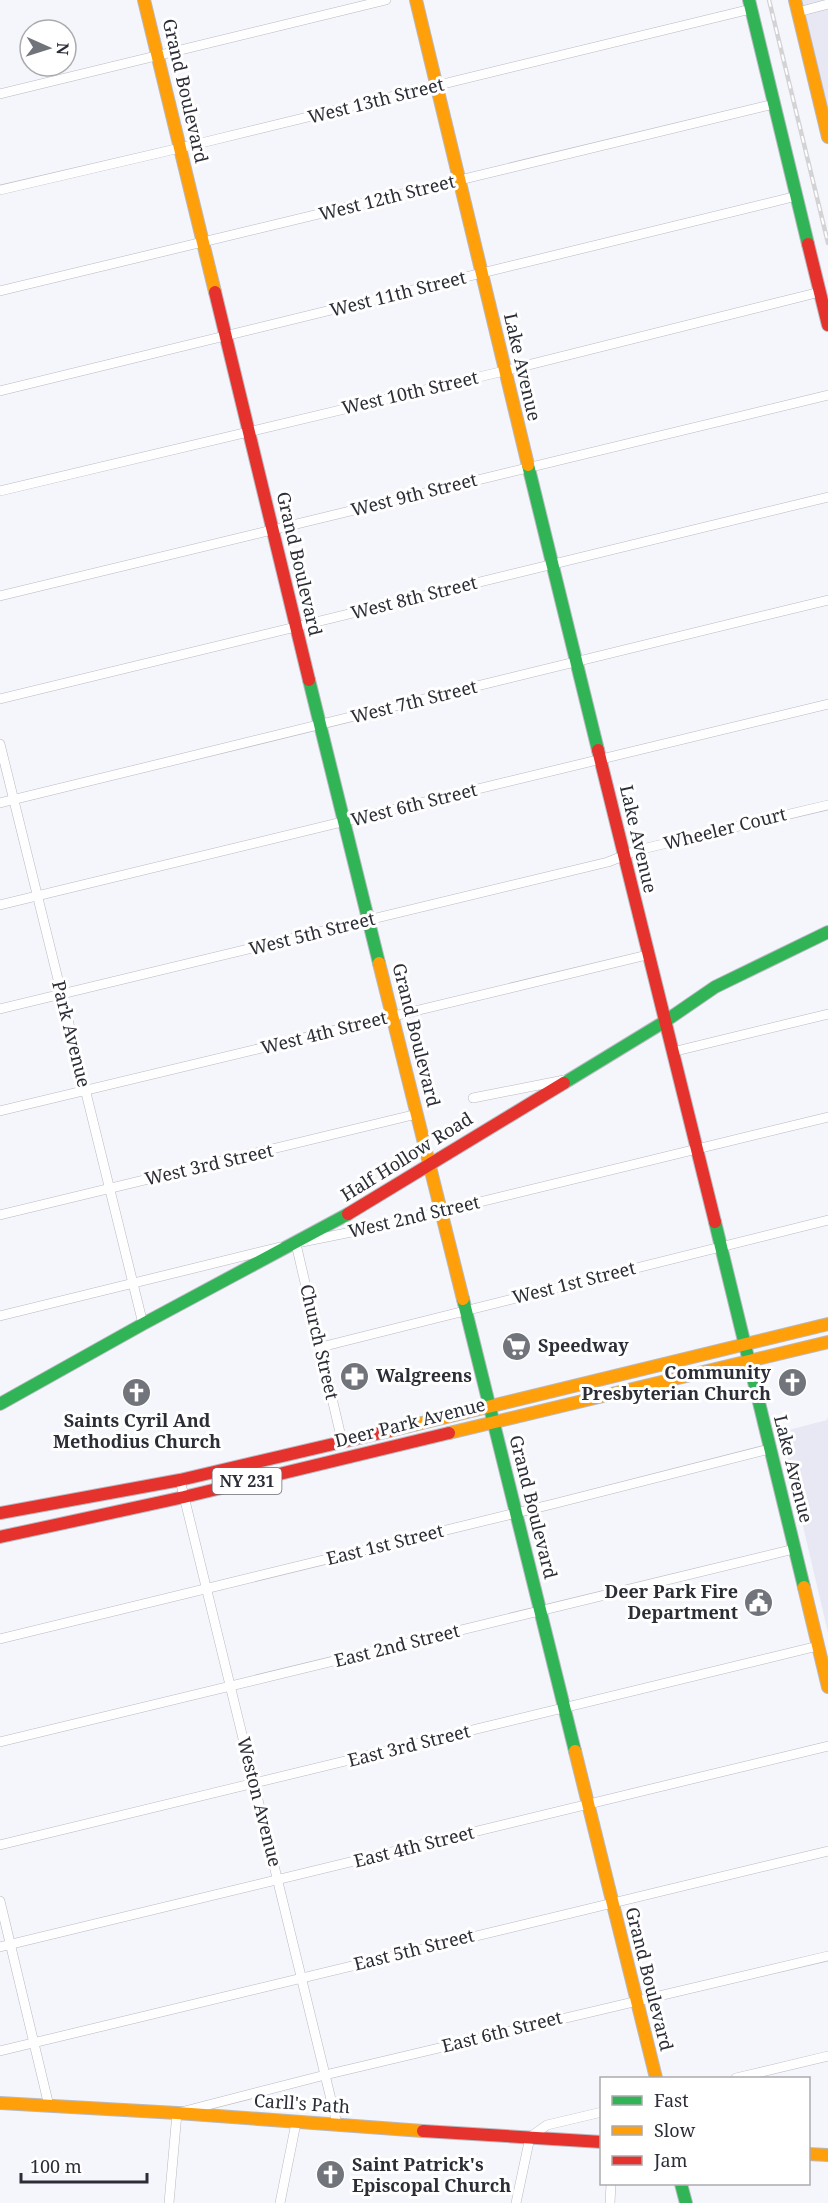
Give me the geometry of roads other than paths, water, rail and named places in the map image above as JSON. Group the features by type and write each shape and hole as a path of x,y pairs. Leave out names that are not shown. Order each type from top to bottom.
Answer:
{"street":[{"name":"Grand Boulevard","path":"144,0 343,822 655,2077"},
{"path":"0,94 386,0"},
{"name":"Lake Avenue","path":"416,0 575,662 828,1687"},
{"path":"750,4 828,325"},
{"name":"West 13th Street","path":"0,190 436,87 750,4"},
{"path":"828,4 796,6 828,137"},
{"name":"West 12th Street","path":"0,291 774,104"},
{"name":"West 11th Street","path":"0,391 797,196"},
{"name":"West 10th Street","path":"0,492 820,292"},
{"name":"West 9th Street","path":"0,596 828,395"},
{"name":"West 8th Street","path":"0,699 828,497"},
{"name":"West 7th Street","path":"0,803 828,600"},
{"name":"West 6th Street","path":"0,905 828,704"},
{"name":"Park Avenue","path":"0,744 143,1324"},
{"name":"Wheeler Court","path":"623,856 828,805"},
{"name":"West 5th Street","path":"0,1009 608,862 623,856"},
{"name":"Half Hollow Road","path":"0,1404 143,1324 296,1244 664,1023 715,987 828,932"},
{"name":"West 4th Street","path":"0,1111 647,955"},
{"path":"672,1052 828,1014"},
{"path":"473,1098 569,1079"},
{"name":"West 3rd Street","path":"0,1215 417,1114"},
{"name":"West 2nd Street","path":"0,1316 133,1282 381,1226 828,1117"},
{"name":"West 1st Street","path":"321,1347 828,1220"},
{"name":"Church Street","path":"296,1244 342,1442"},
{"name":"Deer Park Avenue","path":"0,1514 180,1479 342,1442 624,1376 828,1324"},
{"name":"Deer Park Avenue","path":"0,1537 184,1497 828,1342"},
{"name":"East 1st Street","path":"0,1639 769,1449"},
{"name":"Weston Avenue","path":"180,1479 337,2124"},
{"name":"East 2nd Street","path":"0,1742 794,1549"},
{"name":"East 3rd Street","path":"0,1845 818,1646"},
{"name":"East 4th Street","path":"0,1947 828,1746"},
{"name":"East 5th Street","path":"0,2050 828,1851"},
{"path":"0,1900 48,2106"},
{"name":"East 6th Street","path":"177,2113 325,2074 828,1956"},
{"path":"744,2077 828,2056"},
{"name":"Carll's Path","path":"0,2103 600,2142"},
{"path":"516,2203 530,2137 547,2125 600,2112"},
{"path":"169,2203 177,2113"},
{"path":"280,2203 296,2123"},
{"path":"810,2154 828,2155"},
{"path":"610,2203 611,2185"},
{"path":"681,2185 686,2203"}],"railway":[{"path":"769,0 828,243"}],"place":[{"name":"Speedway","path":"517,1346"},
{"name":"Walgreens","path":"355,1376"},
{"name":"Community Presbyterian Church","path":"792,1383"},
{"name":"Saints Cyril And Methodius Church","path":"137,1392"},
{"name":"Deer Park Fire Department","path":"759,1602"},
{"name":"Saint Patrick's Episcopal Church","path":"331,2175"}]}
